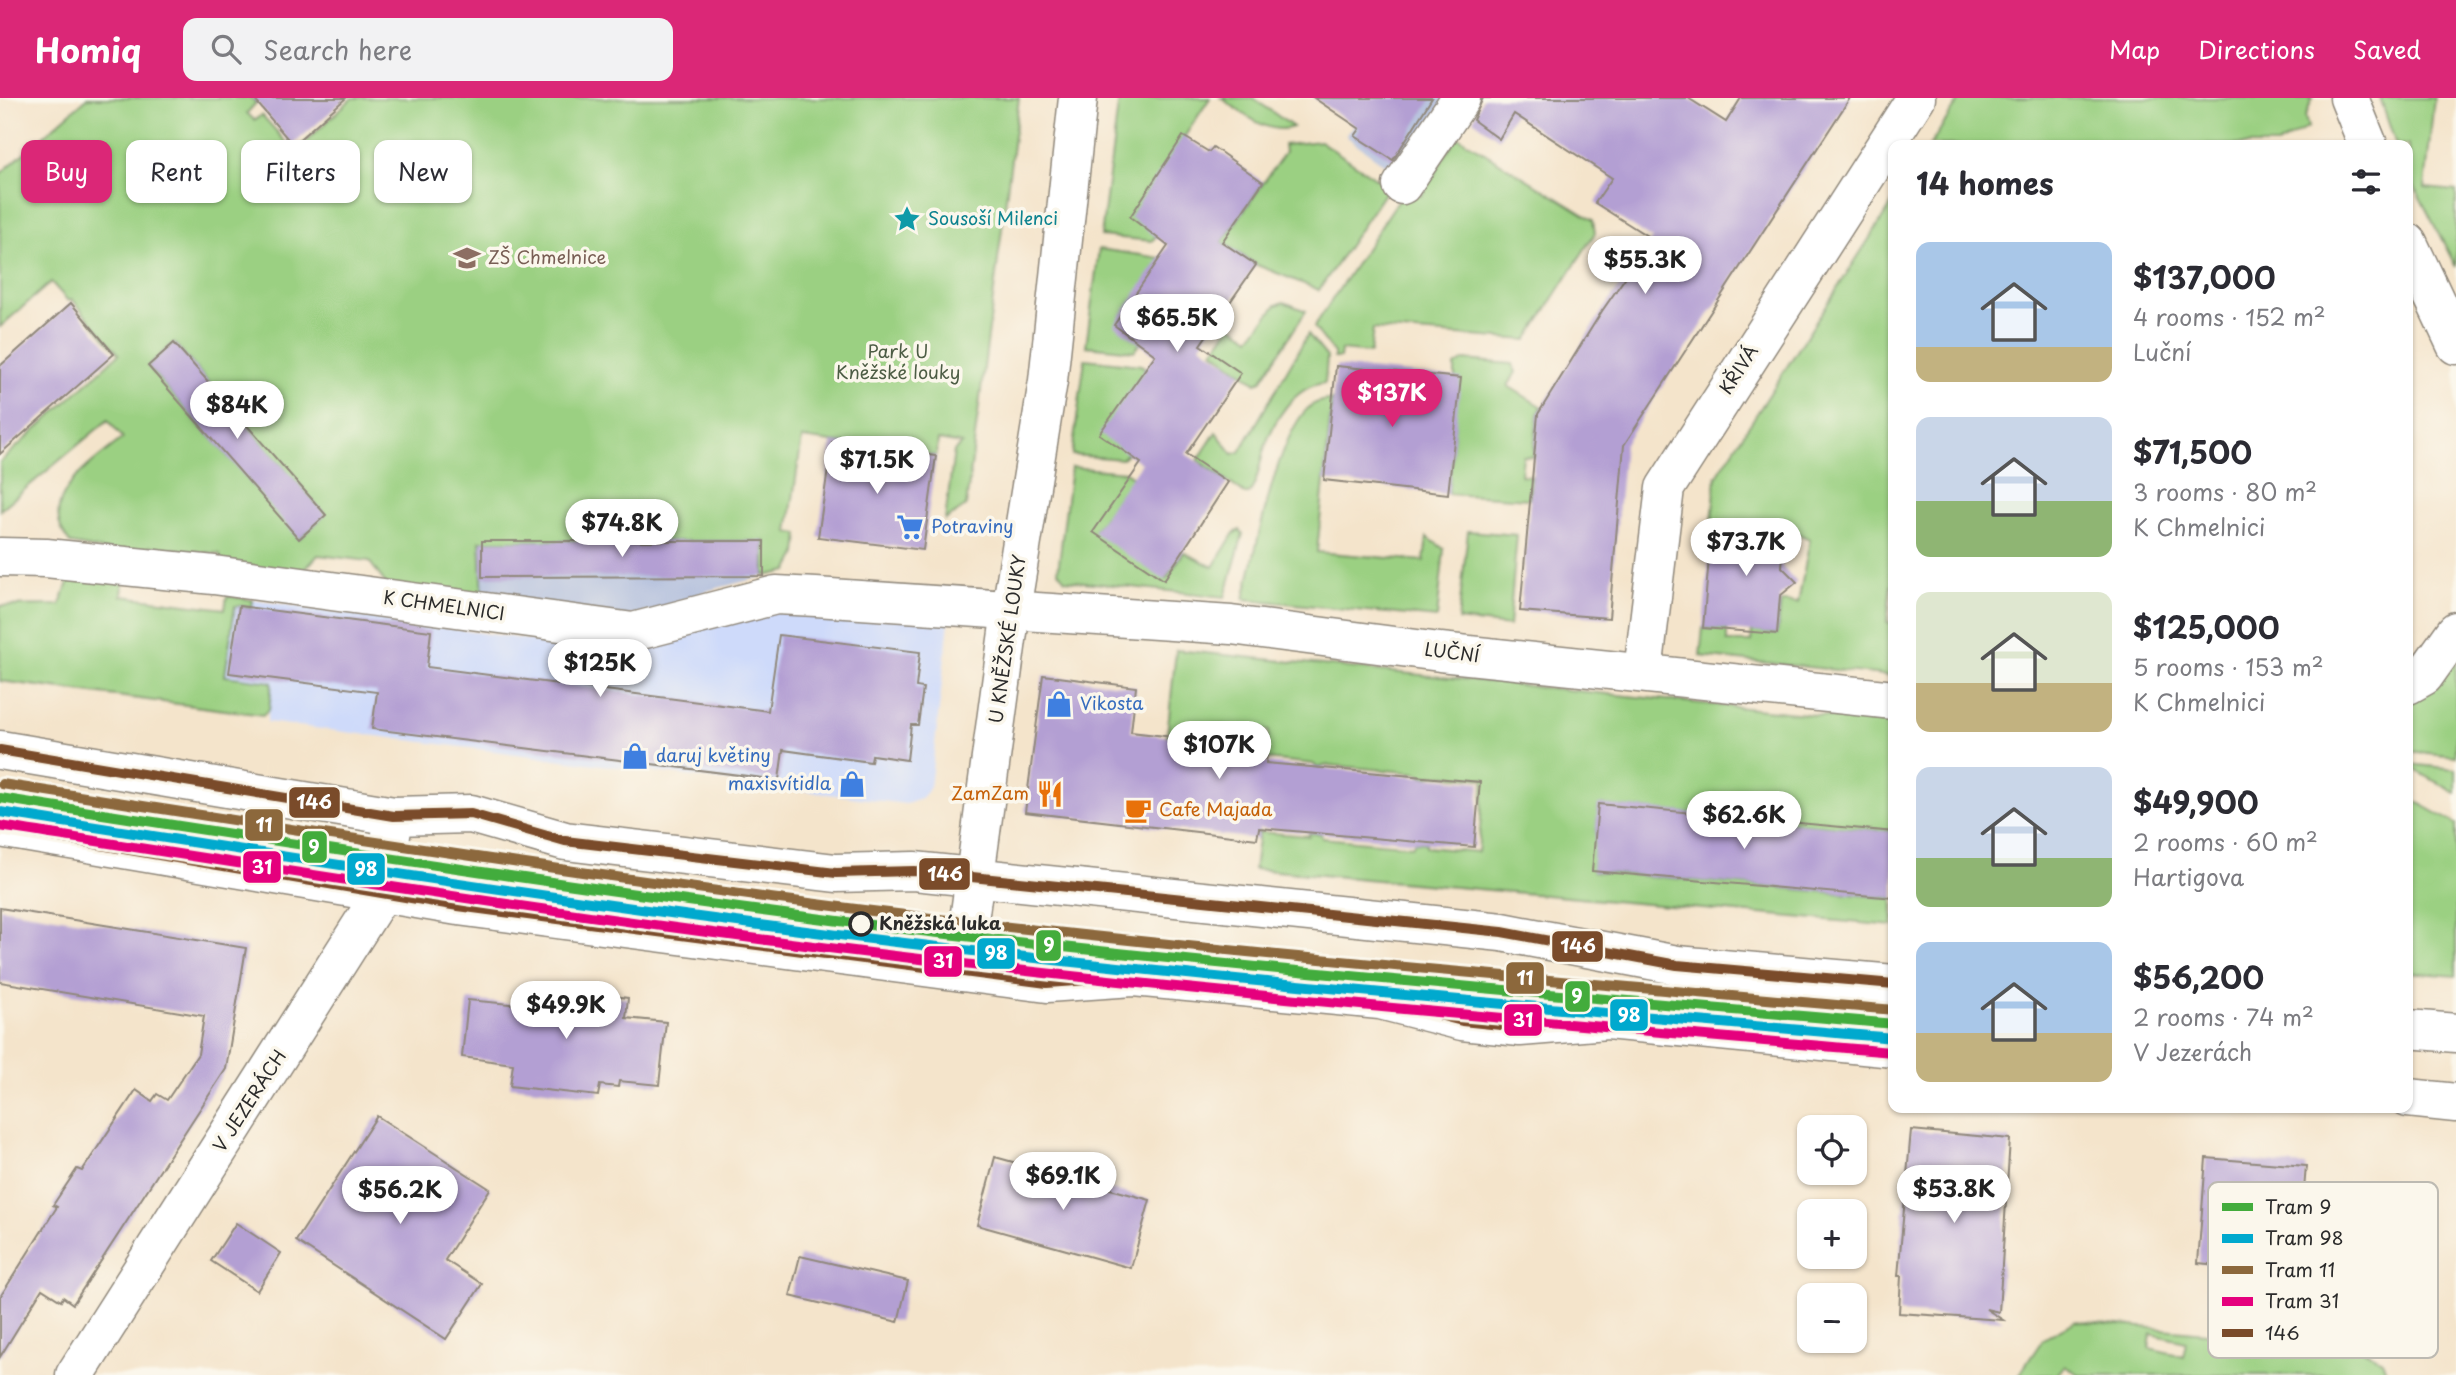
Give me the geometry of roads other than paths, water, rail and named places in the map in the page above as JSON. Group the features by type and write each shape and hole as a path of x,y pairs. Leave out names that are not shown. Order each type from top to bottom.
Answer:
{"street":[{"name":"U KNĚŽSKÉ LOUKY","path":"962,972 1011,610 1048,381 1078,98"},
{"path":"1402,186 1461,98"},
{"name":"KŘIVÁ","path":"1889,140 1916,98"},
{"path":"2349,98 2366,140"},
{"name":"KŘIVÁ","path":"1643,672 1665,488 1888,142"},
{"path":"2413,254 2456,345"},
{"name":"K CHMELNICI","path":"0,557 46,558 214,575 634,632 776,595 1011,610"},
{"name":"LUČNÍ","path":"1011,610 1231,625 1440,652 1888,699"},
{"path":"2413,682 2424,676 2456,631"},
{"path":"0,750 394,816 471,814 565,841 836,873 914,871 1502,932 1677,965 1888,983"},
{"name":"V JEZERÁCH","path":"75,1375 382,893 394,816"},
{"path":"0,828 458,906 1047,983 1133,977 1380,1000 1462,1021 1520,1027 1607,1020 1888,1047"},
{"path":"2413,1029 2456,1033"},
{"path":"2413,1099 2456,1103"}],"tram line":[{"name":"11","path":"2,784 540,866 864,910 1249,952 1888,1009"},
{"name":"9","path":"0,798 539,880 863,924 1249,966 1888,1023"},
{"name":"98","path":"0,812 539,895 863,938 1248,980 1888,1038"},
{"name":"31","path":"0,826 538,909 862,952 1247,994 1888,1052"}],"place":[{"name":"Sousoší Milenci","path":"907,219"},
{"name":"ZŠ Chmelnice","path":"467,258"},
{"name":"Potraviny","path":"910,527"},
{"name":"Vikosta","path":"1059,704"},
{"name":"daruj květiny","path":"635,756"},
{"name":"maxisvítidla","path":"852,784"},
{"name":"ZamZam","path":"1050,794"},
{"name":"Cafe Majada","path":"1138,810"},
{"name":"Kněžská luka","path":"861,924"}],"park label":[{"name":"Park U Kněžské louky","path":"898,362"}]}
